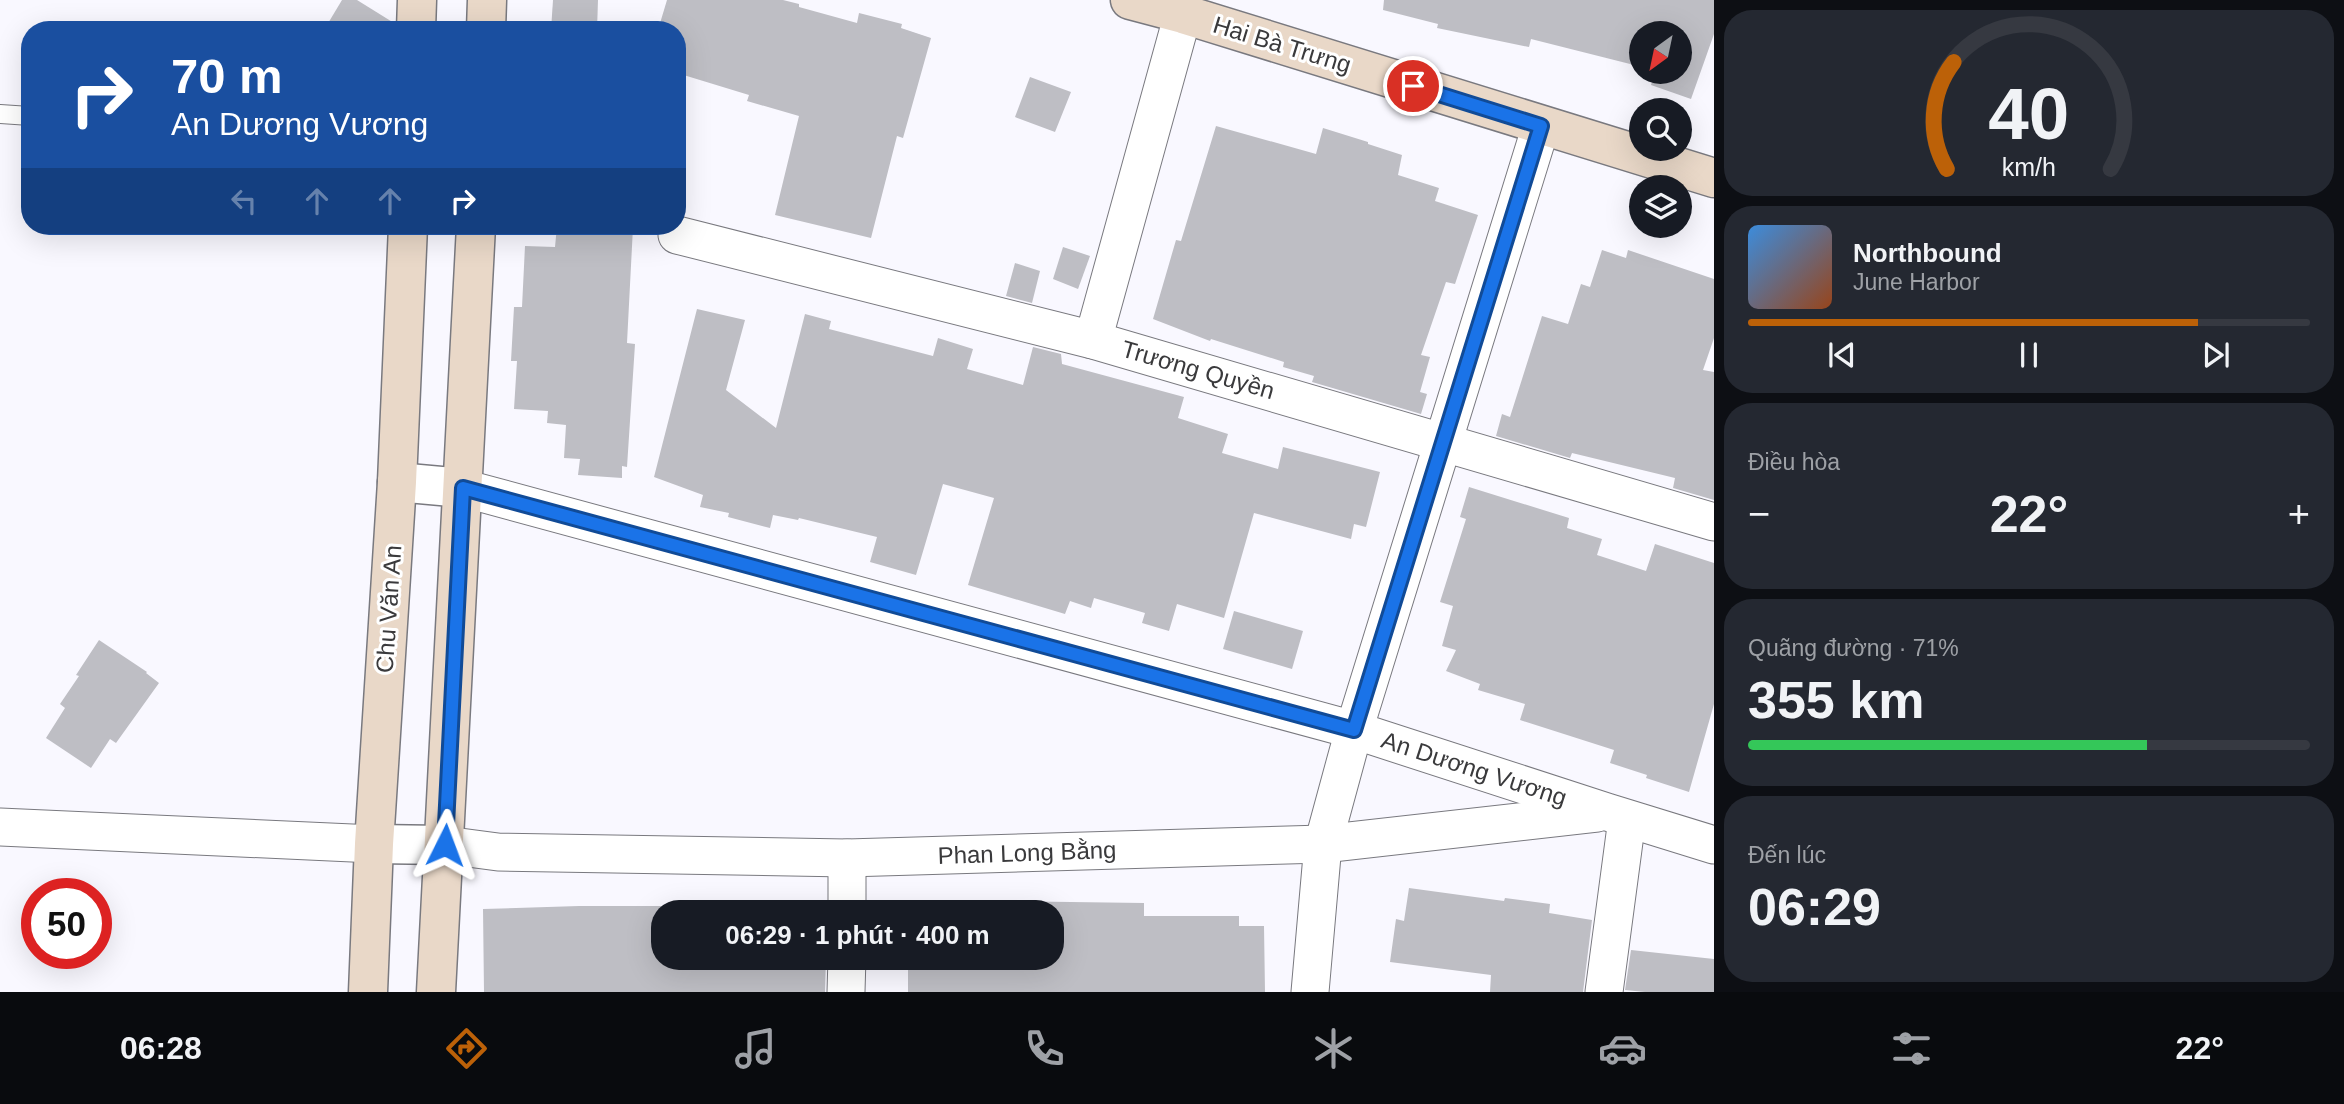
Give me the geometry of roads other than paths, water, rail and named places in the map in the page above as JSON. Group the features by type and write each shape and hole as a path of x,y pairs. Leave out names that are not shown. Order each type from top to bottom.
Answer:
{"main road":[{"path":"416,21 417,0"},
{"path":"486,21 487,0"},
{"name":"Hai Bà Trưng","path":"1130,0 1714,178"},
{"name":"Chu Văn An","path":"368,992 374,844 397,482 408,235"},
{"path":"436,992 476,235"}],"street":[{"path":"1093,340 1183,14"},
{"path":"1310,992 1322,845 1442,441 1541,126"},
{"name":"Trương Quyền","path":"677,235 1093,340 1714,522"},
{"path":"397,482 463,488"},
{"name":"An Dương Vương","path":"463,488 1354,730 1714,845"},
{"path":"1604,992 1617,816"},
{"name":"Phan Long Bằng","path":"445,845 498,852 847,858 1322,845 1617,816"},
{"path":"0,827 445,845"},
{"path":"847,858 847,900"},
{"path":"846,970 846,992"}],"lane":[{"path":"0,114 21,115"}]}
